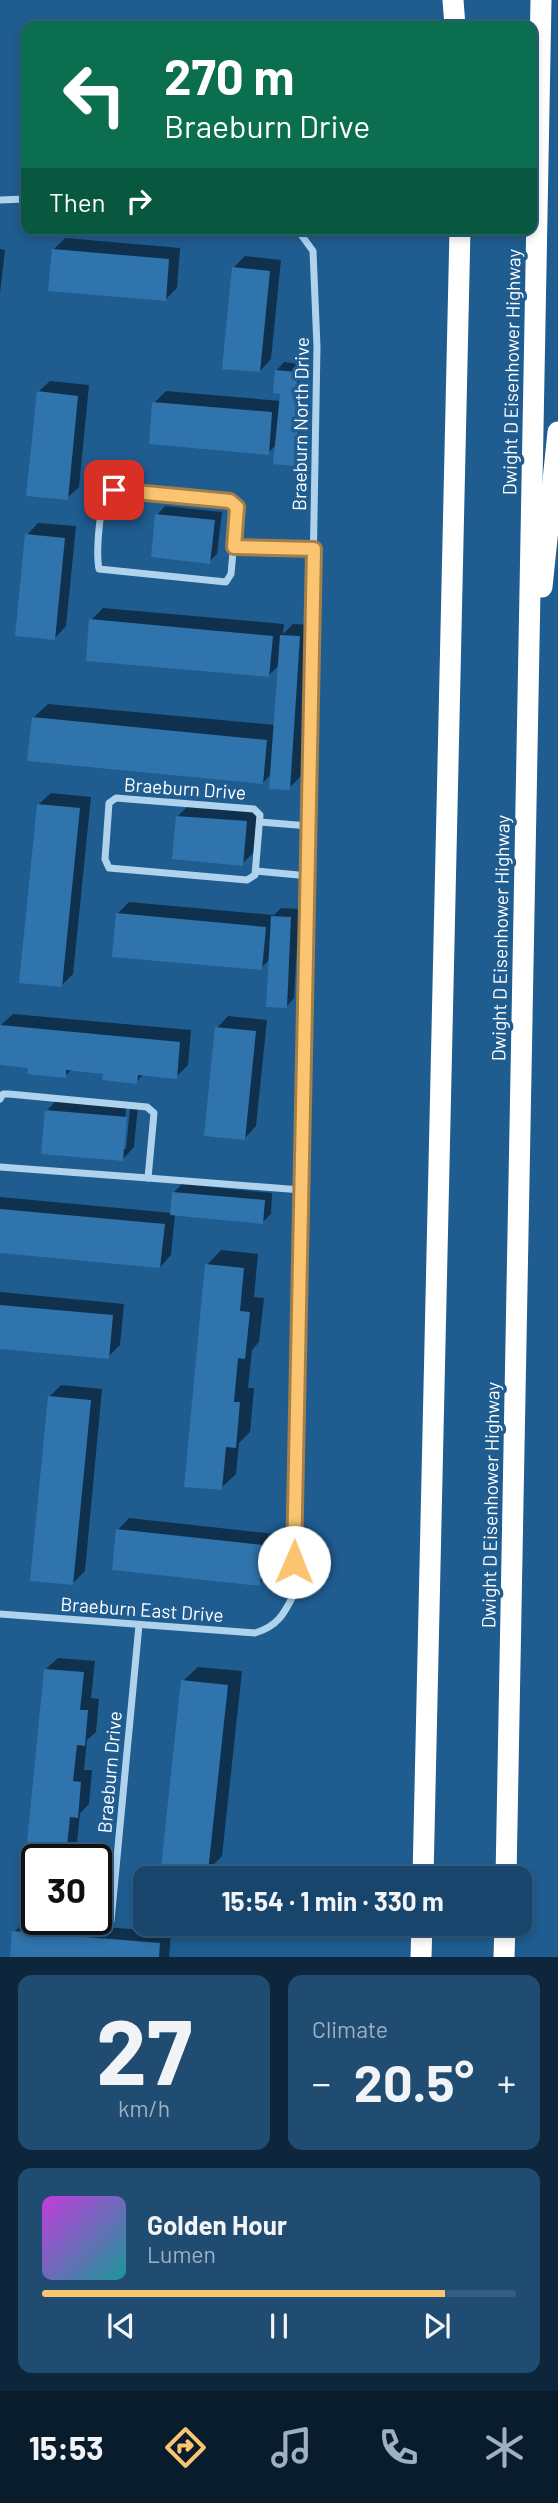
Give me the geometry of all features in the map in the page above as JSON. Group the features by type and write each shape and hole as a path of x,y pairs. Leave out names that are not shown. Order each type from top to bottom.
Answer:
{"highway":[{"path":"453,0 455,21"},
{"path":"462,21 463,0"},
{"name":"Dwight D Eisenhower Highway","path":"537,208 541,0"},
{"path":"423,1866 460,235"},
{"name":"Dwight D Eisenhower Highway","path":"506,1866 536,235"},
{"path":"527,729 558,432"},
{"path":"421,1957 422,1936"},
{"path":"504,1957 505,1936"}],"street":[{"path":"0,200 21,200"},
{"name":"Braeburn North Drive","path":"278,1621 287,1611 295,1592 300,1190 310,827 316,301 313,251 302,235"},
{"path":"108,490 114,490 230,501 237,507 234,547 231,574 226,582 103,571 98,564 104,495 108,490"},
{"path":"234,547 314,549"},
{"name":"Braeburn Drive","path":"120,797 254,809 260,815 260,822 256,871 247,880 109,868 105,859 109,803 120,797"},
{"name":"Braeburn Drive","path":"260,822 310,827"},
{"name":"Braeburn Drive","path":"256,871 309,876"},
{"path":"0,1099 9,1094 147,1107 154,1113 148,1178"},
{"path":"0,1167 300,1190"},
{"name":"Braeburn East Drive","path":"0,1614 255,1633 278,1621"},
{"name":"Braeburn Drive","path":"112,1911 139,1625"}],"building":[{"path":"52,249 169,259 166,301 48,291"},
{"path":"232,267 270,271 260,372 222,369"},
{"path":"275,370 298,372 295,402 301,403 294,466 273,464 280,394 273,393"},
{"path":"37,391 78,396 68,500 26,496"},
{"path":"152,402 272,412 269,455 149,444"},
{"path":"155,514 215,520 210,564 151,557"},
{"path":"25,534 65,538 55,640 15,636"},
{"path":"89,619 273,636 269,677 86,661"},
{"path":"280,635 300,636 290,790 269,789"},
{"path":"32,717 267,740 263,784 27,761"},
{"path":"37,804 80,808 62,987 19,983"},
{"path":"176,816 247,821 243,866 172,859"},
{"path":"116,913 266,927 262,970 112,957"},
{"path":"271,916 291,917 287,1008 266,1007"},
{"path":"0,1025 180,1042 177,1079 138,1075 137,1084 102,1080 103,1074 66,1070 66,1078 27,1074 28,1068 0,1065"},
{"path":"215,1027 256,1031 245,1140 204,1136"},
{"path":"45,1110 127,1117 123,1161 41,1154"},
{"path":"172,1192 265,1200 263,1224 170,1215"},
{"path":"0,1209 165,1224 160,1268 0,1253"},
{"path":"205,1264 244,1268 240,1311 250,1312 245,1359 238,1358 234,1402 240,1402 236,1448 226,1447 222,1490 184,1487"},
{"path":"0,1305 113,1315 109,1359 0,1349"},
{"path":"48,1396 91,1400 73,1585 30,1581"},
{"path":"116,1529 264,1545 260,1586 112,1570"},
{"path":"44,1669 84,1672 80,1710 88,1710 85,1746 77,1745 73,1781 81,1782 78,1818 70,1817 67,1844 27,1844"},
{"path":"181,1680 228,1685 209,1866 161,1866"},
{"path":"12,1931 21,1932 21,1935 61,1935 160,1943 159,1957 10,1957"}],"route":[{"path":"114,490 230,501 237,507 234,547 314,549 294,1562"}]}
